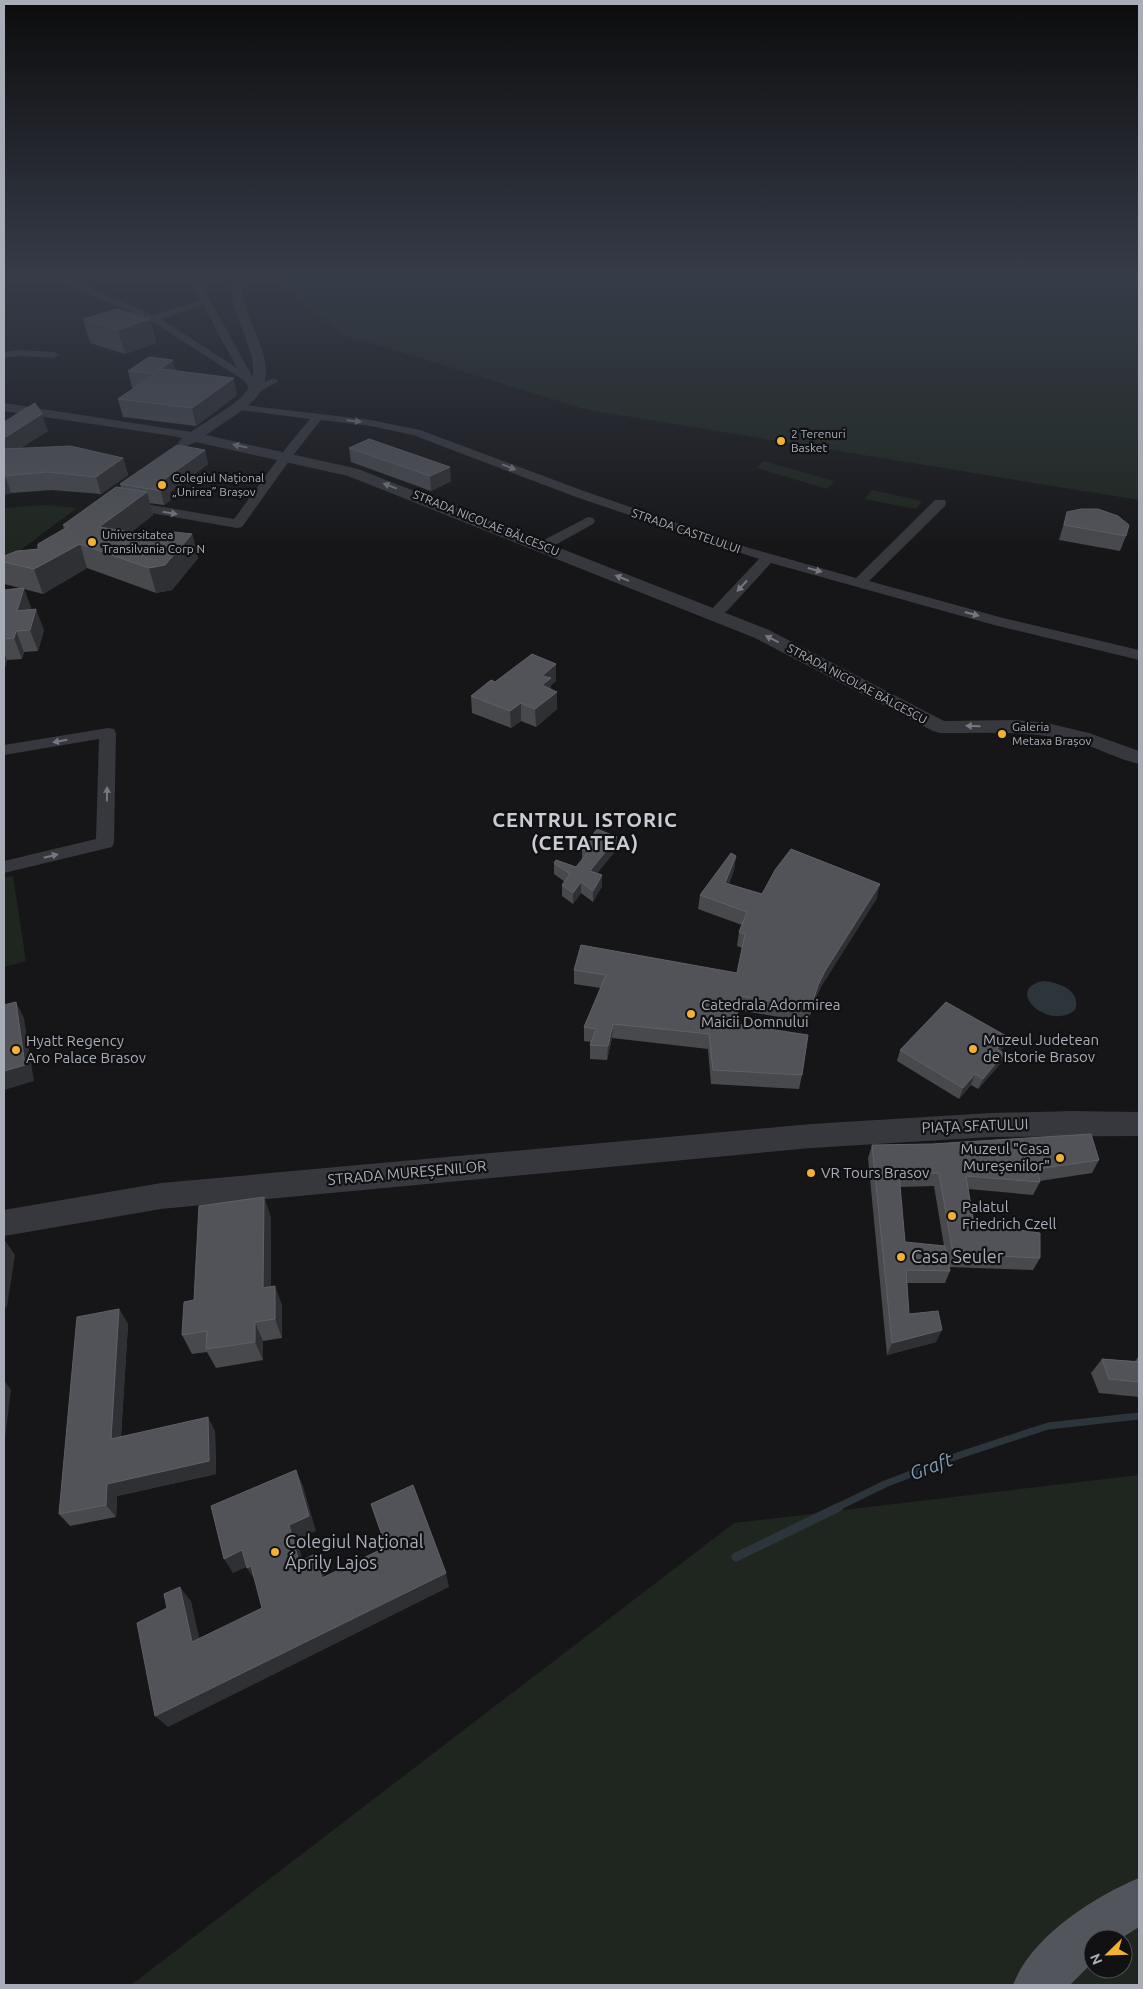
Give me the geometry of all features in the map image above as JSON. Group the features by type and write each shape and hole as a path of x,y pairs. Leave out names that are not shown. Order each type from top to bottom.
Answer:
{"main road":[{"path":"1038,1985 1055,1965 1099,1925 1130,1905 1139,1902"}],"street":[{"path":"224,367 251,385 274,381"},
{"path":"241,367 251,385"},
{"path":"173,452 236,407 251,385 259,383 258,367"},
{"name":"STRADA NICOLAE BĂLCESCU","path":"4,407 194,436 353,472 766,636 940,727 1015,726 1046,729 1082,737 1139,758"},
{"name":"STRADA CASTELULUI","path":"236,407 371,423 416,432 580,494 768,558 999,622 1139,655"},
{"path":"112,498 237,524 286,456 318,417"},
{"path":"860,582 940,503"},
{"path":"543,546 588,521"},
{"path":"714,614 768,558"},
{"path":"4,750 108,733 105,843 4,867"},
{"name":"PIAȚA SFATULUI","path":"811,1136 991,1125 1139,1124"},
{"name":"STRADA MUREȘENILOR","path":"4,1224 161,1196 811,1136"}],"shaded area":[{"path":"448,367 1139,367 1139,500 588,410"},
{"path":"763,461 834,481 827,489 757,468"},
{"path":"872,490 922,501 916,509 864,499"},
{"path":"46,505 77,508 10,558 4,557 4,508"},
{"path":"13,876 26,961 4,967 4,878"},
{"path":"1043,981 1056,983 1068,989 1075,998 1075,1010 1064,1015 1053,1016 1042,1013 1034,1007 1028,999 1027,992 1032,985"},
{"path":"1139,1475 1139,1985 131,1985 734,1523"}],"building":[{"path":"134,367 163,367 153,374 128,371"},
{"path":"162,369 234,378 192,408 118,399"},
{"path":"35,403 42,414 4,438 4,422"},
{"path":"369,439 450,467 430,476 349,448"},
{"path":"177,445 205,450 159,483 168,485 161,491 120,484"},
{"path":"70,446 123,458 96,477 47,472 4,476 4,449"},
{"path":"116,487 147,492 99,527 168,538 174,532 192,534 165,565 149,568 80,544 34,569 4,562 4,556 17,551 38,549 38,544 69,526 63,525"},
{"path":"1081,509 1098,509 1118,516 1129,525 1126,536 1064,525 1067,512"},
{"path":"24,588 17,611 36,609 30,630 16,631 14,638 4,639 4,590"},
{"path":"532,654 556,664 542,676 551,678 542,685 557,692 535,709 521,703 510,711 471,696 491,680 495,682"},
{"path":"597,829 617,837 590,871 602,875 593,891 581,882 573,893 562,885 570,874 554,863 556,860 576,867 588,852 582,849"},
{"path":"791,849 880,884 825,971 818,985 811,1008 740,996 736,1024 808,1035 802,1075 713,1070 709,1034 613,1024 608,1046 590,1045 596,1029 584,1027 606,975 574,970 581,945 737,973 745,934 739,932 747,912 700,895 731,853 736,856 725,883 762,894 775,870"},
{"path":"16,1002 25,1065 4,1071 4,1005"},
{"path":"946,1002 1008,1037 997,1049 1004,1053 983,1079 975,1074 963,1088 900,1050"},
{"path":"1091,1134 1099,1160 1037,1169 1040,1182 966,1176 974,1224 1040,1233 1040,1258 953,1254 939,1173 899,1174 905,1242 945,1246 950,1271 906,1270 909,1314 938,1311 942,1330 892,1343 872,1145 932,1144"},
{"path":"264,1197 263,1288 275,1286 275,1319 255,1322 255,1342 206,1349 207,1331 182,1335 184,1302 194,1300 199,1206"},
{"path":"119,1309 111,1439 208,1417 209,1461 107,1484 106,1505 59,1514 77,1317"},
{"path":"1102,1359 1139,1362 1139,1382 1109,1379"},
{"path":"296,1470 309,1516 289,1525 299,1562 315,1554 322,1578 386,1547 371,1504 413,1485 446,1573 155,1716 137,1623 167,1608 164,1594 180,1587 192,1642 262,1608 251,1566 247,1568 242,1550 224,1559 211,1506"}],"waterway":[{"name":"Graft","path":"836,1508 885,1484 960,1455 1048,1426 1139,1416"},
{"name":"Graft","path":"736,1557 839,1507"}],"place":[{"name":"2 Terenuri Basket","path":"781,441"},
{"name":"Colegiul Național „Unirea” Brașov","path":"162,485"},
{"name":"Universitatea Transilvania Corp N","path":"92,542"},
{"name":"Galeria Metaxa Brașov","path":"1002,734"},
{"name":"Catedrala Adormirea Maicii Domnului","path":"691,1014"},
{"name":"Muzeul Judetean de Istorie Brasov","path":"973,1049"},
{"name":"Hyatt Regency Aro Palace Brasov","path":"16,1050"},
{"name":"Muzeul \"Casa Mureșenilor\"","path":"1060,1158"},
{"name":"VR Tours Brasov","path":"811,1173"},
{"name":"Palatul Friedrich Czell","path":"952,1216"},
{"name":"Casa Seuler","path":"901,1257"},
{"name":"Colegiul Național Áprily Lajos","path":"275,1552"}],"district":[{"name":"CENTRUL ISTORIC (CETATEA)","path":"585,832"}]}
